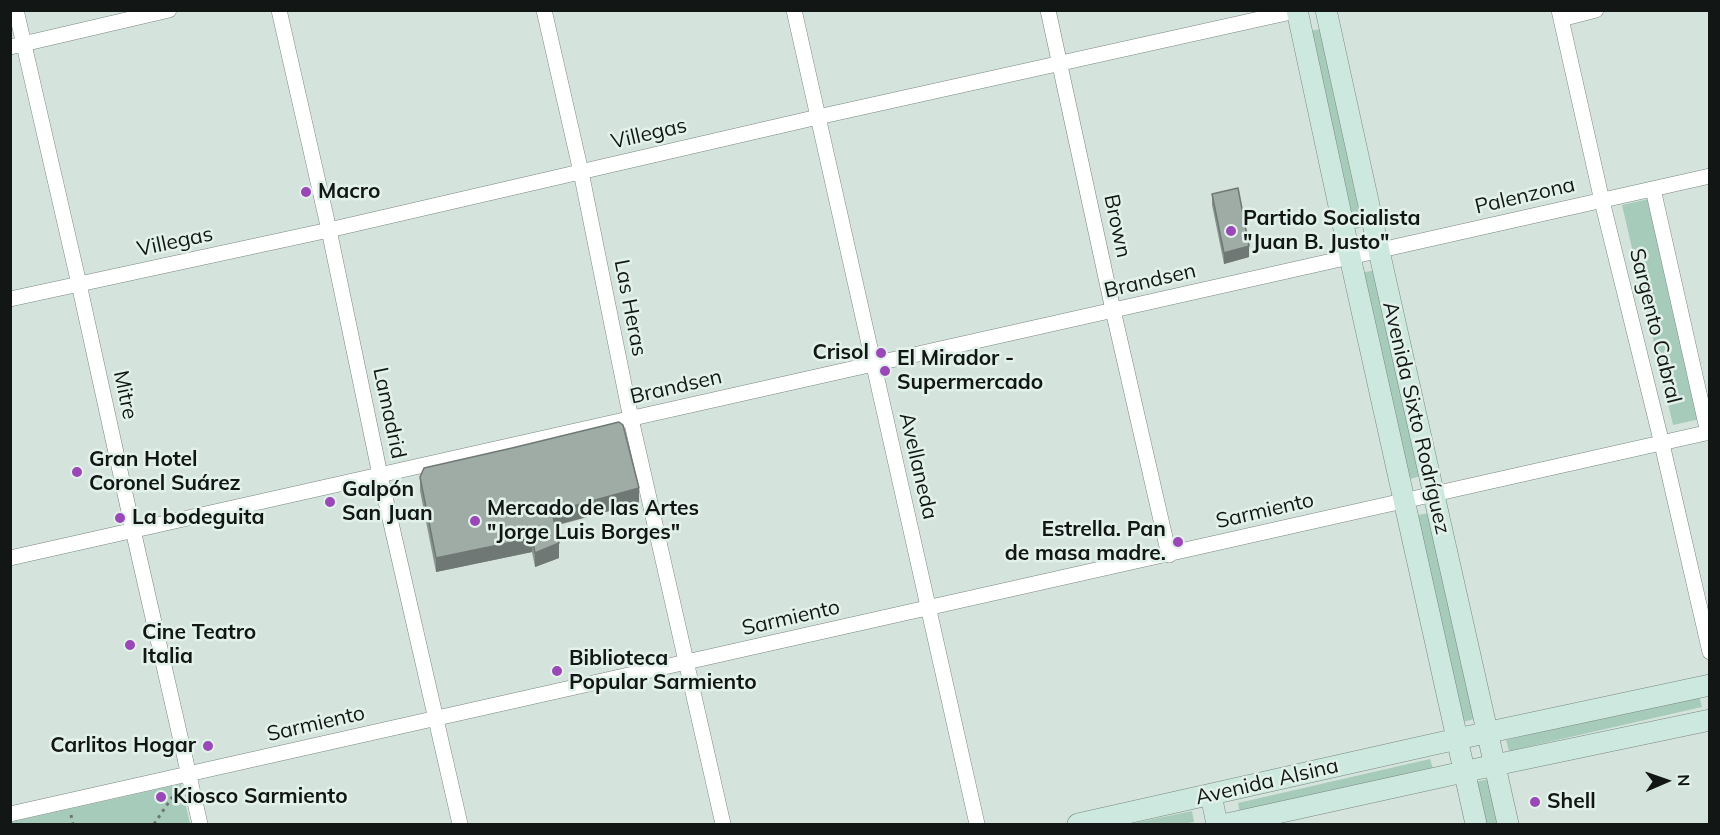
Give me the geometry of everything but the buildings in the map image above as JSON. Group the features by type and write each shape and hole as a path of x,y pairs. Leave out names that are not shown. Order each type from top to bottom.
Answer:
{"main road":[{"name":"Avenida Sixto Rodríguez","path":"1326,10 1508,825"},
{"name":"Avenida Sixto Rodríguez","path":"1298,11 1476,825"},
{"name":"Avenida Alsina","path":"1078,825 1457,739 1710,685"},
{"name":"Avenida Alsina","path":"1227,825 1710,720"},
{"path":"1211,795 1217,825"}],"street":[{"name":"Mitre","path":"16,10 17,45 80,284 200,825"},
{"path":"17,45 169,10"},
{"name":"Lamadrid","path":"279,10 329,230 380,475 460,825"},
{"name":"Las Heras","path":"544,10 581,171 631,419 723,825"},
{"name":"Avellaneda","path":"794,10 977,825"},
{"name":"Brown","path":"1048,10 1168,555"},
{"path":"1560,15 1596,10"},
{"name":"Villegas","path":"10,300 1298,11"},
{"name":"Sargento Cabral","path":"1560,15 1710,652"},
{"name":"Palenzona","path":"1350,257 1710,176"},
{"name":"Sargento Cabral","path":"1653,189 1709,432"},
{"name":"Brandsen","path":"10,558 1350,257"},
{"name":"Sarmiento","path":"10,814 1709,432"}],"path":[{"path":"154,825 188,774"}],"green space":[{"path":"1320,29 1365,227 1349,230 1305,32"},
{"path":"1649,199 1700,419 1673,425 1622,205"},
{"path":"1376,270 1421,476 1406,480 1360,273"},
{"path":"1429,513 1474,719 1459,723 1413,516"},
{"path":"1699,696 1702,707 1509,751 1506,740"},
{"path":"1430,759 1433,769 1240,813 1238,803"},
{"path":"1490,779 1500,824 1484,824 1475,782"},
{"path":"181,784 190,824 11,824 11,822"},
{"path":"1192,811 1194,822 1129,824"}],"place":[{"name":"Macro","path":"306,192"},
{"name":"Partido Socialista \"Juan B. Justo\"","path":"1231,231"},
{"name":"Crisol","path":"881,353"},
{"name":"El Mirador - Supermercado","path":"885,371"},
{"name":"Gran Hotel Coronel Suárez","path":"77,472"},
{"name":"Galpón San Juan","path":"330,502"},
{"name":"La bodeguita","path":"120,518"},
{"name":"Mercado de las Artes \"Jorge Luis Borges\"","path":"475,521"},
{"name":"Estrella. Pan de masa madre.","path":"1178,542"},
{"name":"Cine Teatro Italia","path":"130,645"},
{"name":"Biblioteca Popular Sarmiento","path":"557,671"},
{"name":"Carlitos Hogar","path":"208,746"},
{"name":"Kiosco Sarmiento","path":"161,797"},
{"name":"Shell","path":"1535,802"}]}
